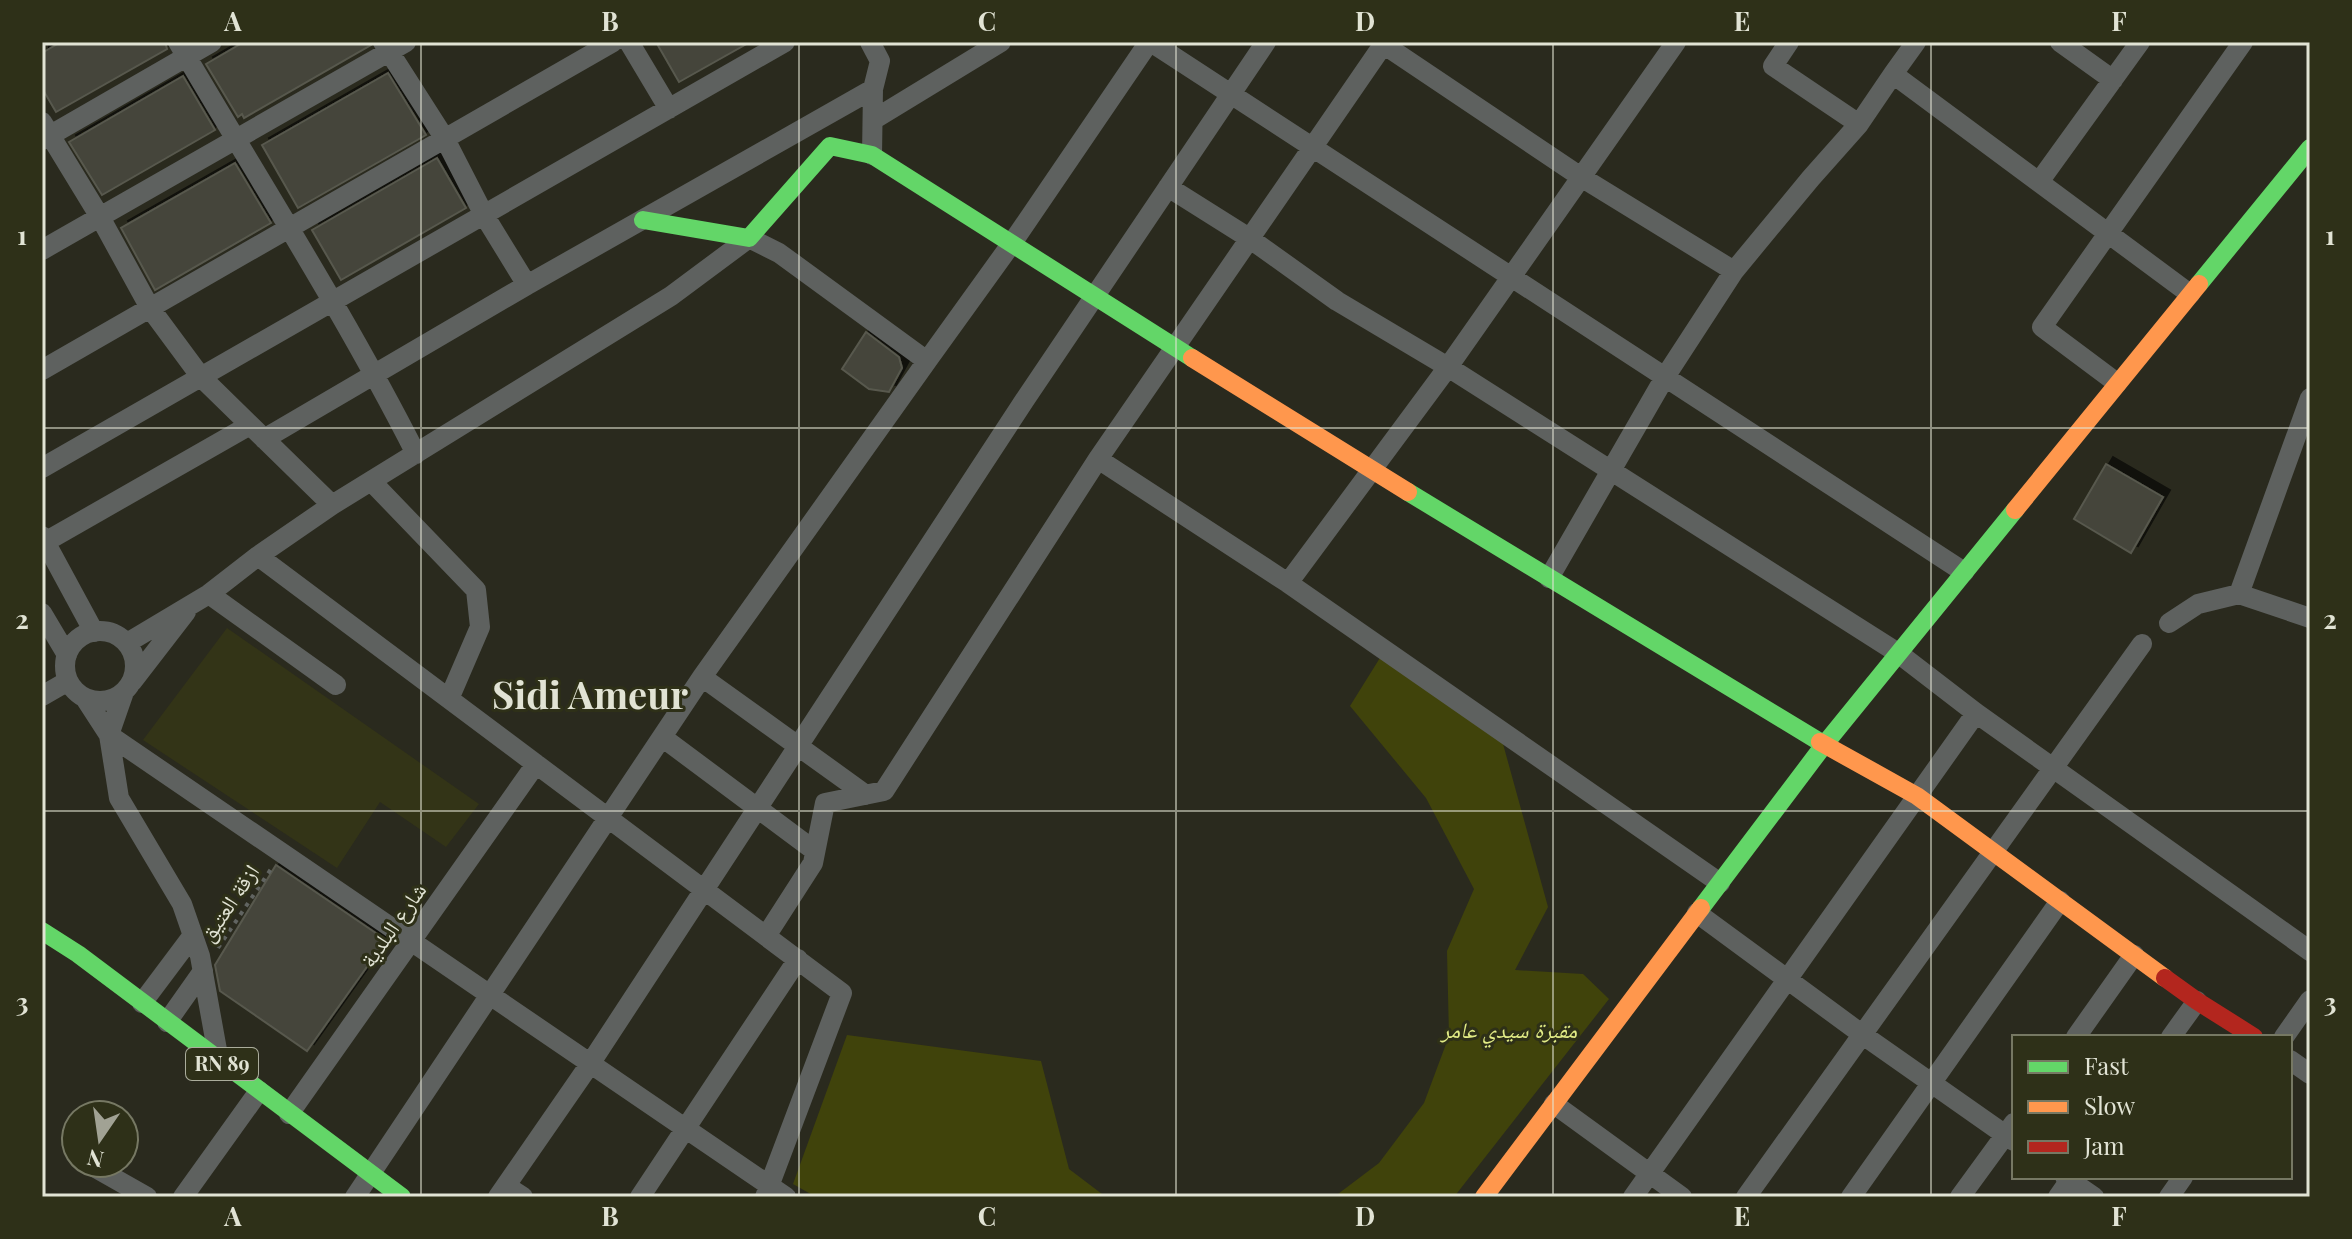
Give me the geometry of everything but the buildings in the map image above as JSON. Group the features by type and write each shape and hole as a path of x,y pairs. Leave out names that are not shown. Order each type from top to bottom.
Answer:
{"street":[{"path":"212,42 182,49 45,132 100,217 150,308 201,377 332,505"},
{"path":"42,370 613,42"},
{"path":"629,42 669,109"},
{"path":"42,468 785,42"},
{"path":"870,42 880,61 873,89 872,155"},
{"path":"873,120 1001,42"},
{"path":"355,1197 702,677 1012,243 1150,42 1964,572"},
{"path":"509,1193 757,808 1094,296 1266,42"},
{"path":"1288,583 1448,367 1676,42"},
{"path":"1789,42 1773,66 1859,124"},
{"path":"1549,578 1665,377 1734,271 1859,124 1916,42"},
{"path":"2060,42 2113,80"},
{"path":"2039,182 2140,42"},
{"path":"2117,383 2042,327 2243,42"},
{"path":"766,936 813,863 825,803 884,791 1098,459 1384,43 1581,177 1734,271"},
{"path":"42,250 237,139 392,45 484,215 527,285"},
{"path":"182,49 334,301 416,454"},
{"path":"1893,74 2190,294"},
{"path":"94,632 44,539 375,374 873,89"},
{"path":"127,643 200,599 332,505 671,296 749,238 830,146 872,155 1371,470 1824,745 1917,796 2197,1001 2251,1035"},
{"path":"1484,1197 1824,745 2310,148"},
{"path":"1168,187 1249,238 1337,301 1448,367 1898,653 1976,713 2310,951"},
{"path":"643,220 749,238 779,253 927,361"},
{"path":"2239,594 2310,398"},
{"path":"1098,459 1288,583 1720,883"},
{"path":"371,481 476,590 480,627 449,699"},
{"path":"85,698 109,735 773,1193 842,993 258,556"},
{"path":"2169,623 2198,604 2239,594 2310,618"},
{"path":"200,599 336,685"},
{"path":"200,599 128,687 112,699 99,702 85,698 68,681 65,668 73,644 82,636 94,632 106,631 117,635 127,643 134,655 136,668 128,687 109,735 119,798 182,904 203,971 219,1061"},
{"path":"42,613 67,655"},
{"path":"1746,1197 2142,644"},
{"path":"702,677 866,795"},
{"path":"42,696 68,681"},
{"path":"1633,1197 1976,713"},
{"path":"662,737 815,851"},
{"name":"شارع البلدية","path":"289,1114 536,764"},
{"path":"1851,1197 2060,901"},
{"path":"1697,913 1931,1084 2011,1133 1960,1197"},
{"name":"RN 89","path":"42,931 78,954 402,1197"},
{"path":"142,1003 193,935"},
{"path":"2077,1035 2134,955"},
{"path":"640,1197 798,959"},
{"path":"167,1022 203,971"},
{"path":"2285,1035 2310,1000"},
{"path":"2172,1035 2197,1001"},
{"path":"2292,1061 2310,1074"},
{"path":"183,1197 259,1091"},
{"path":"1554,1104 1682,1197"},
{"path":"115,1179 147,1197"},
{"path":"2169,1197 2182,1179"},
{"path":"2066,1183 2094,1197"}],"path":[{"name":"ازقة العتيق","path":"203,971 281,853"}],"shaded area":[{"path":"227,628 479,804 446,847 380,802 337,868 143,740"}],"green space":[{"name":"مقبرة سيدي عامر","path":"1383,653 1500,733 1548,907 1515,970 1583,974 1609,999 1454,1197 1334,1197 1379,1163 1424,1103 1449,1036 1447,951 1474,889 1426,798 1350,706"},
{"path":"847,1035 1041,1061 1069,1169 1106,1197 816,1197 793,1184"}],"traffic: fast":[{"path":"643,220 749,238 830,146 872,155 1192,358"},
{"path":"2199,284 2310,148"},
{"path":"1408,492 1820,742"},
{"path":"1701,908 1824,745 2015,510"},
{"path":"42,931 78,954 402,1197"}],"traffic: slow":[{"path":"2015,510 2199,284"},
{"path":"1192,358 1408,492"},
{"path":"1820,742 1917,796 2165,978"},
{"path":"1484,1197 1701,908"}],"traffic: jam":[{"path":"2165,978 2251,1035"}],"district":[{"name":"Sidi Ameur","path":"590,696"}]}
